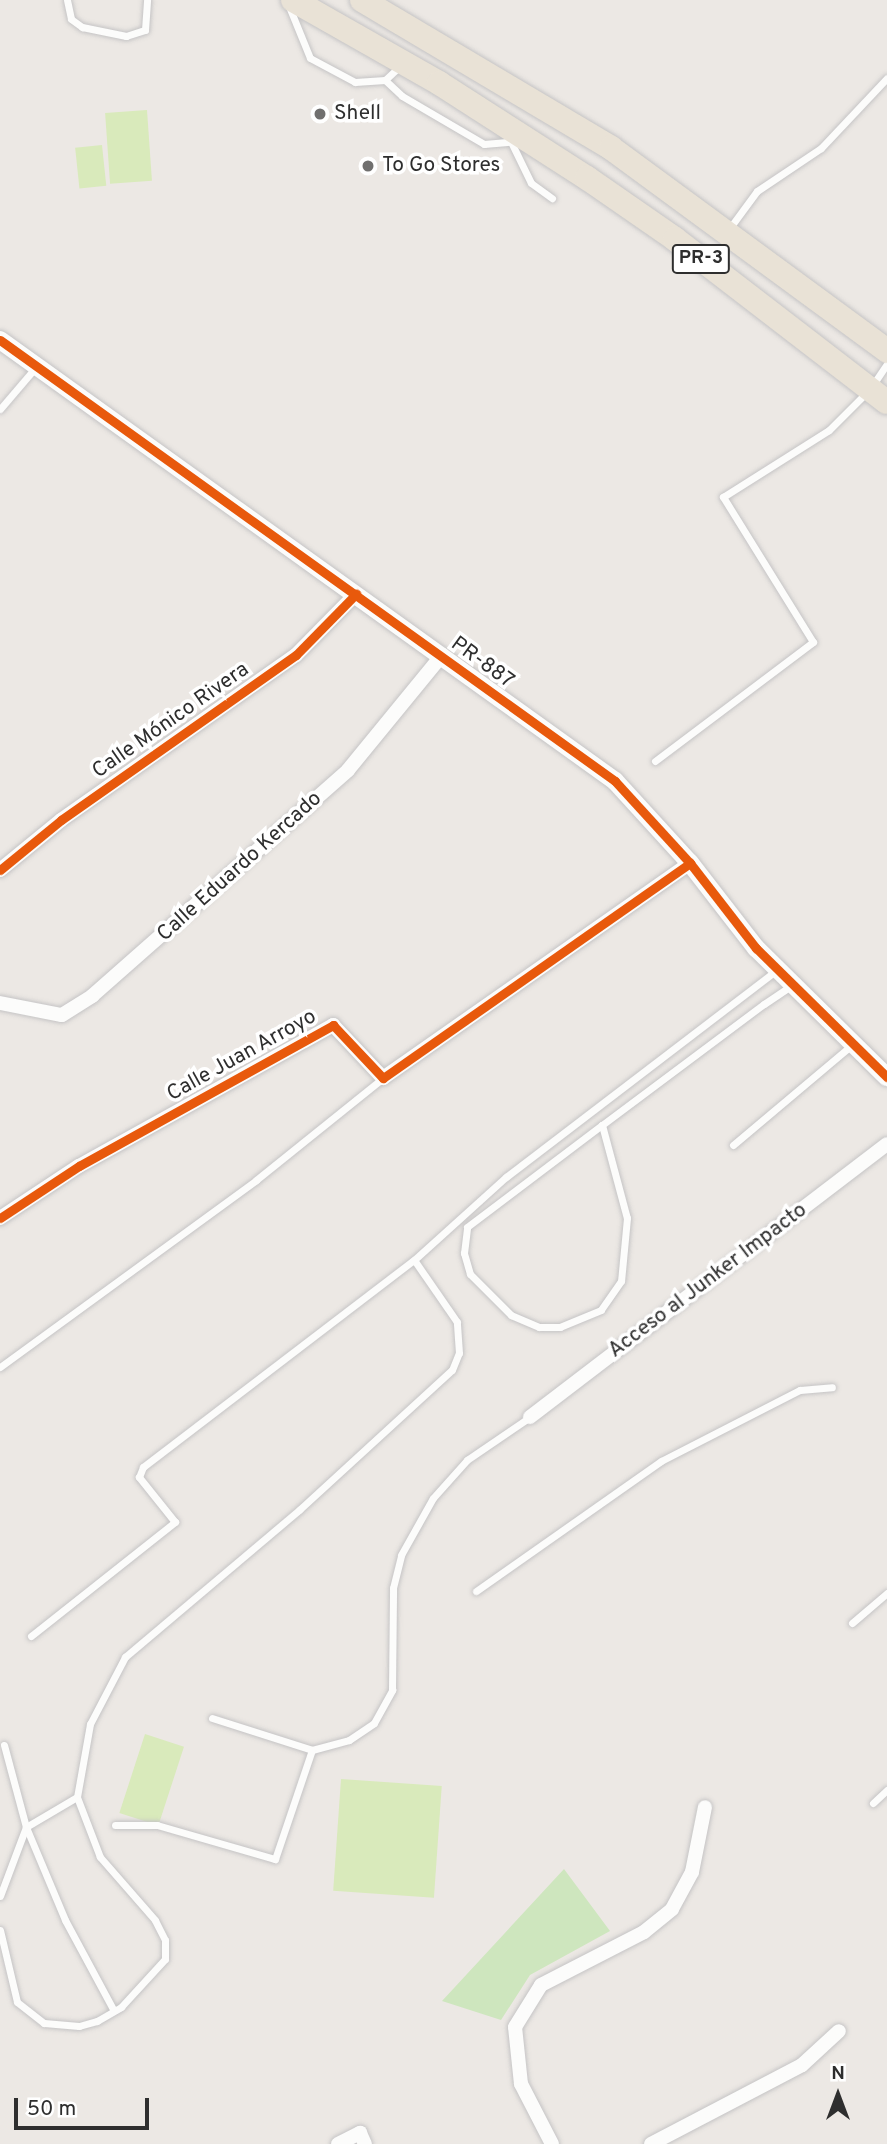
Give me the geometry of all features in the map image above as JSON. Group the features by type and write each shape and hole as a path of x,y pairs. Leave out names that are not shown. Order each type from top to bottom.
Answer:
{"highway":[{"name":"PR-3","path":"293,0 404,63 519,141 675,239 879,396"},
{"name":"PR-3","path":"362,0 548,107 726,232 887,351"},
{"path":"519,141 548,107"}],"street":[{"name":"PR-887","path":"0,340 615,781 690,863 777,969 887,1077"},
{"name":"Calle Mónico Rivera","path":"0,870 61,820 296,655 356,594"},
{"name":"Calle Eduardo Kercado","path":"0,1003 62,1014 92,996 348,770 442,655"},
{"path":"383,1079 690,863"},
{"name":"Calle Juan Arroyo","path":"0,1218 98,1154 334,1025 383,1079"},
{"name":"Acceso al Junker Impacto","path":"530,1417 887,1144"},
{"path":"552,2144 521,2084 515,2027 541,1985 644,1932 672,1909 692,1872 705,1807"},
{"path":"651,2144 802,2065 839,2031"},
{"path":"338,2144 360,2133 365,2144"}],"lane":[{"path":"67,0 71,19 82,27 126,36 145,30 147,0"},
{"path":"287,0 295,31 310,58 355,82 385,80 404,63"},
{"path":"726,232 757,191 821,148 887,78"},
{"path":"385,80 402,96 484,144 519,141 531,184 552,198"},
{"path":"655,761 813,642 723,497 879,396 887,363"},
{"path":"0,409 36,367"},
{"path":"31,1636 175,1522 139,1477 143,1467 414,1260 506,1177 777,969"},
{"path":"602,1125 627,1218 621,1281 601,1310 560,1327 539,1327 510,1315 470,1274 464,1253 467,1227 602,1125 792,984"},
{"path":"733,1145 853,1044"},
{"path":"0,1367 256,1180 383,1079"},
{"path":"0,1930 7,1974 17,2002 30,2015 44,2023 79,2026 114,2011 165,1959 165,1940 155,1920 100,1857 77,1797 90,1724 125,1657 299,1510 452,1370 459,1353 457,1322 414,1260"},
{"path":"476,1591 661,1461 800,1390 832,1387"},
{"path":"212,1718 312,1750 349,1740 374,1723 393,1690 393,1588 401,1555 433,1498 467,1460 530,1417"},
{"path":"852,1623 887,1592"},
{"path":"4,1745 26,1827 65,1920 114,2011"},
{"path":"115,1825 157,1825 275,1859 312,1750"},
{"path":"873,1802 887,1790"},
{"path":"0,1896 26,1827 77,1797"}],"green space":[{"path":"147,110 152,181 110,184 105,113"},
{"path":"102,145 106,186 79,189 75,148"},
{"path":"145,1734 184,1747 158,1826 119,1813"},
{"path":"341,1779 442,1786 434,1898 333,1891"},
{"path":"564,1869 610,1931 530,1975 501,2020 442,2001"}],"cycle path":[{"path":"0,340 615,781 690,863 756,948 887,1077"},
{"path":"0,870 61,820 296,655 356,594"},
{"path":"0,1218 79,1166 333,1025 383,1078 690,863"}],"place":[{"name":"Shell","path":"320,114"},
{"name":"To Go Stores","path":"368,166"}]}
